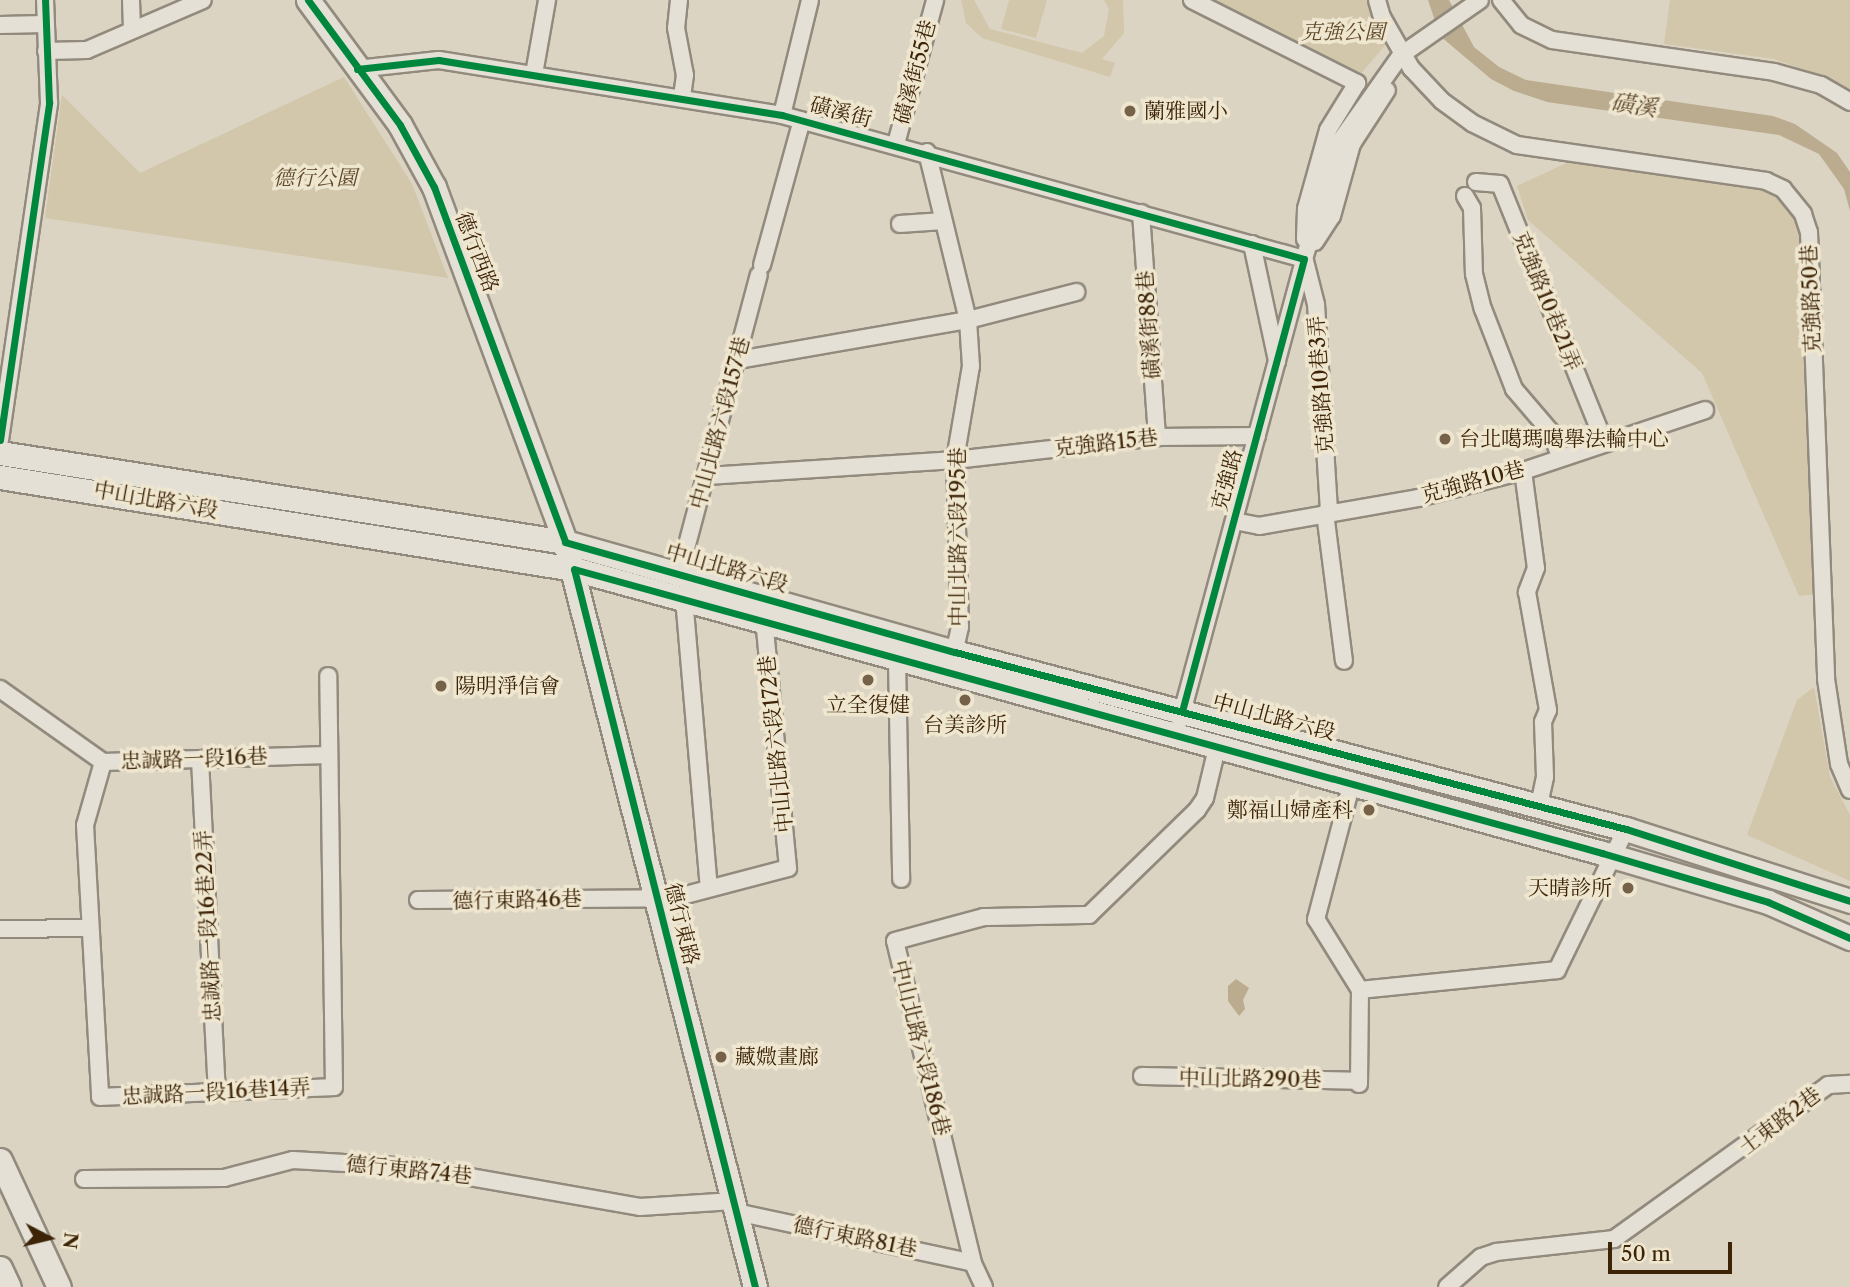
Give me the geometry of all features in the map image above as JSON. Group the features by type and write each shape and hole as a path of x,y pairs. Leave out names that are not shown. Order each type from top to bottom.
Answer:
{"main road":[{"name":"德行西路","path":"308,0 400,125 433,187 565,542"},
{"name":"中山北路六段","path":"0,453 565,542 680,571 955,652 1626,829 1850,901"},
{"name":"中山北路六段","path":"0,477 574,569 1351,786 1614,856 1768,902 1850,938"},
{"name":"德行東路","path":"565,542 755,1287"},
{"path":"0,1160 59,1287"},
{"path":"0,1268 9,1287"}],"street":[{"path":"0,440 49,103 45,0"},
{"path":"131,0 132,30"},
{"path":"46,51 87,50 203,0"},
{"path":"534,74 547,0"},
{"path":"679,0 676,28 685,75 682,97"},
{"path":"782,115 810,0"},
{"name":"磺溪街55巷","path":"896,144 935,0"},
{"path":"1192,0 1357,83 1328,130 1306,209 1304,259"},
{"name":"克強路50巷","path":"1377,0 1402,55 1441,101 1472,123 1517,145 1766,181 1783,189 1803,214 1809,232 1826,679 1839,764 1850,790"},
{"name":"克強路","path":"1176,736 1278,365 1304,259 1340,141 1402,55 1480,0"},
{"path":"1501,0 1521,25 1552,40 1774,72 1821,85 1850,102"},
{"path":"0,25 46,24"},
{"name":"磺溪街","path":"357,69 439,60 782,115 927,152 1304,259"},
{"path":"1304,259 1332,216 1352,144 1387,90"},
{"name":"中山北路六段157巷","path":"680,571 802,120"},
{"name":"中山北路六段195巷","path":"927,152 968,320 971,366 955,460 960,627 948,674"},
{"name":"克強路10巷21弄","path":"1476,182 1500,184 1604,441"},
{"path":"1465,196 1472,208 1474,274 1483,309 1514,389 1550,430 1560,456"},
{"name":"磺溪街88巷","path":"1141,214 1157,437"},
{"path":"900,224 943,221"},
{"path":"1252,244 1278,365"},
{"name":"克強路10巷3弄","path":"1304,259 1316,304 1327,513 1344,662"},
{"path":"738,359 968,320 1076,292"},
{"name":"克強路10巷","path":"1234,521 1259,526 1418,498 1523,471 1604,441 1705,410"},
{"name":"克強路15巷","path":"707,476 955,460 1157,437 1257,436"},
{"path":"1523,471 1536,568 1527,592 1548,710 1543,722 1545,776 1539,807"},
{"path":"684,598 709,887"},
{"name":"中山北路六段172巷","path":"764,621 788,868"},
{"path":"897,660 901,879"},
{"path":"327,755 328,676"},
{"name":"忠誠路一段16巷","path":"0,690 103,762 327,755"},
{"name":"中山北路六段186巷","path":"984,1287 973,1263 895,941 984,917 1089,915 1197,810 1205,798 1217,748"},
{"name":"忠誠路一段16巷14弄","path":"103,762 85,825 100,1097 334,1087 327,755"},
{"name":"忠誠路一段16巷22弄","path":"200,759 217,1092"},
{"path":"1351,786 1316,919 1360,990 1557,970 1626,829"},
{"name":"德行東路46巷","path":"418,900 508,902 531,896 657,899 788,868"},
{"path":"0,929 89,928"},
{"name":"中山北路290巷","path":"1142,1076 1359,1082 1360,990"},
{"name":"士東路2巷","path":"1447,1287 1481,1257 1496,1252 1614,1239 1714,1170 1828,1085 1850,1084"},
{"name":"德行東路74巷","path":"84,1178 224,1178 293,1160 345,1162 413,1167 640,1207 735,1207"},
{"name":"德行東路81巷","path":"735,1207 973,1263"}],"green space":[{"path":"961,0 974,0 990,29 1082,53 1104,36 1109,9 1104,0 1123,0 1124,33 1102,59 1115,63 1110,77 982,38 966,23"},
{"path":"1009,0 1047,0 1036,38 1001,29"},
{"name":"克強公園","path":"1209,0 1369,0 1387,43 1359,76"},
{"path":"1670,0 1850,0 1850,93 1829,79 1774,59 1664,44"},
{"name":"德行公園","path":"344,77 412,184 448,278 45,218 62,95 140,173"},
{"path":"1573,160 1762,188 1781,197 1792,209 1801,233 1817,594 1799,596 1702,373 1528,220 1517,186"},
{"path":"1814,687 1830,777 1850,815 1850,881 1747,835 1797,700"}],"water":[{"name":"磺溪","path":"1428,0 1449,0 1474,47 1499,67 1526,80 1773,116 1795,124 1837,153 1850,172 1850,211 1844,189 1819,154 1779,135 1547,102 1514,91 1491,79 1440,36"},
{"path":"1236,979 1249,988 1243,1000 1245,1009 1239,1016 1228,1001 1228,986"}],"cycle path":[{"path":"0,440 49,103 45,0"},
{"path":"308,0 400,125 434,187 565,542 955,652 1626,829 1850,901"},
{"path":"357,69 439,60 782,115 1304,259 1182,710"},
{"path":"755,1287 574,569 1602,853 1768,902 1850,938"}],"place":[{"name":"蘭雅國小","path":"1130,111"},
{"name":"台北噶瑪噶舉法輪中心","path":"1445,439"},
{"name":"立全復健","path":"868,680"},
{"name":"陽明淨信會","path":"441,686"},
{"name":"台美診所","path":"965,700"},
{"name":"鄭福山婦產科","path":"1369,810"},
{"name":"天晴診所","path":"1628,888"},
{"name":"藏媺畫廊","path":"721,1057"}]}
